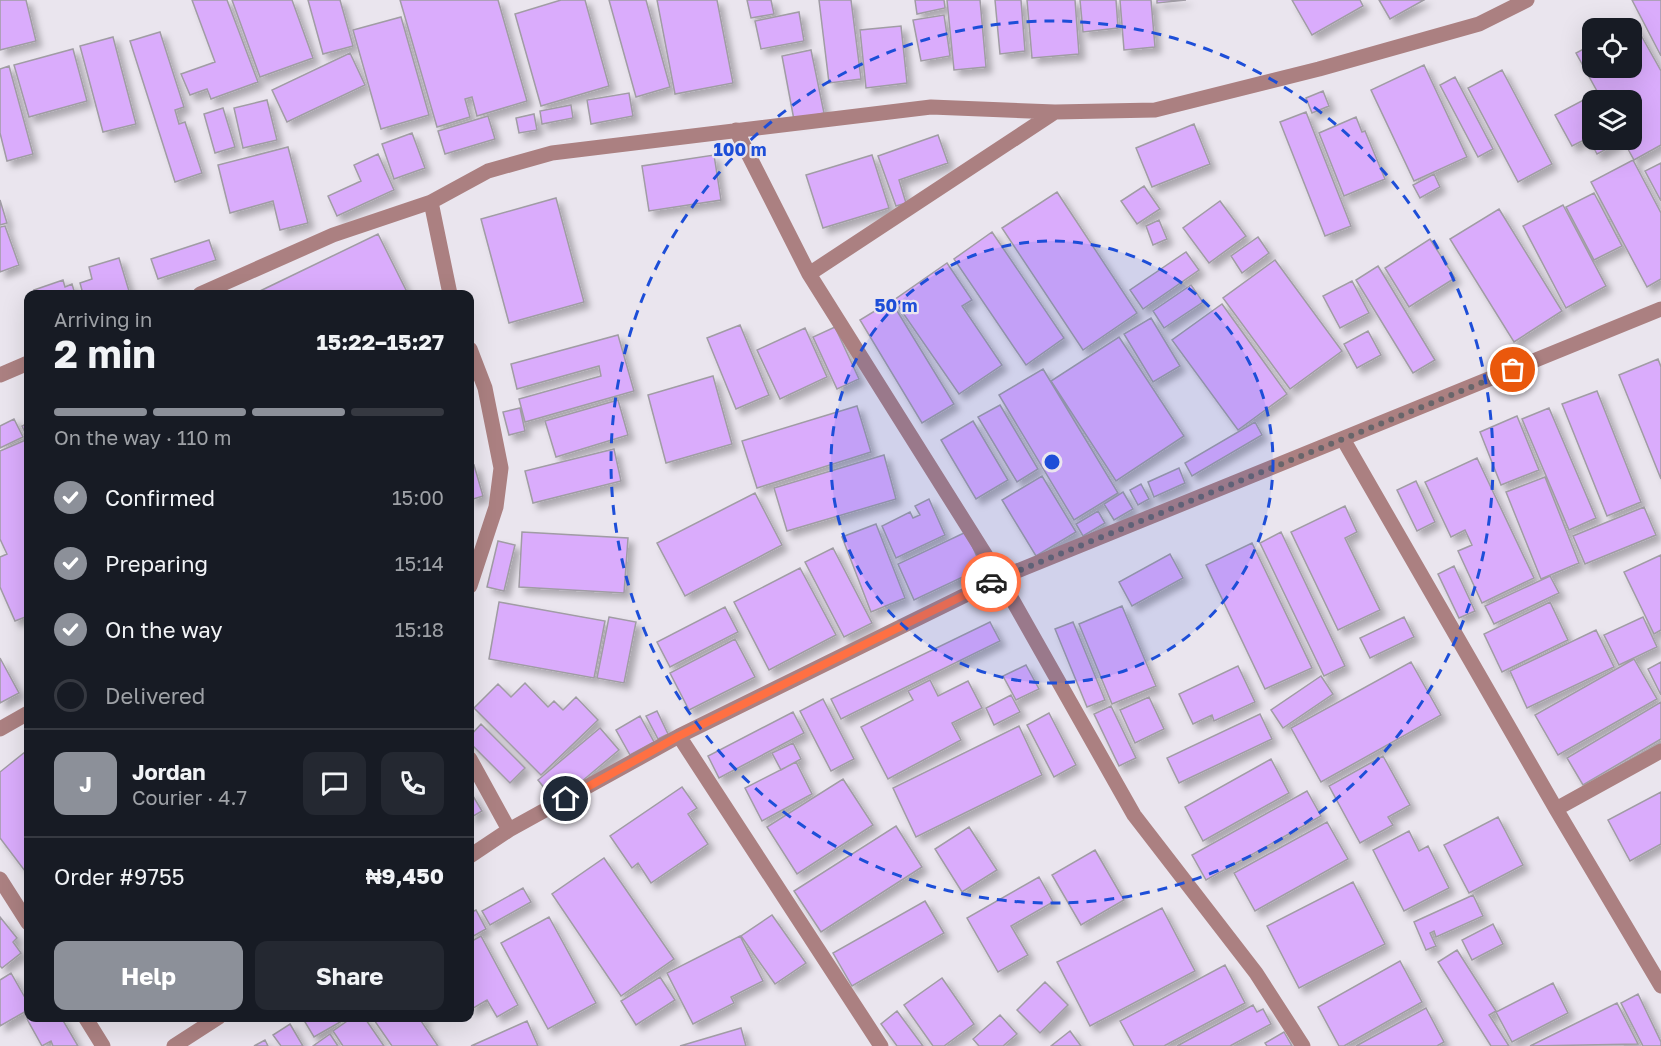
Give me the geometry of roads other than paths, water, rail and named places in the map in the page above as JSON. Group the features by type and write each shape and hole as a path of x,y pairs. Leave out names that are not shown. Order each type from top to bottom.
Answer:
{"street":[{"path":"209,290 333,235 431,202 488,171 552,153 932,107 1055,112 1155,110 1319,69 1479,24 1527,0"},
{"path":"809,274 1055,112"},
{"path":"736,130 809,274 1000,578 1134,815 1256,973 1303,1046"},
{"path":"431,202 449,290"},
{"path":"474,853 509,830 679,736 1000,578 1661,309"},
{"path":"474,359 485,388 501,468 496,507 474,574"},
{"path":"0,375 24,365"},
{"path":"1343,439 1556,809 1661,986"},
{"path":"0,729 24,715"},
{"path":"679,736 881,1046"},
{"path":"1556,809 1661,751"},
{"path":"474,766 509,830"},
{"path":"0,879 24,917"},
{"path":"88,1022 103,1046"},
{"path":"174,1046 211,1022"}]}
